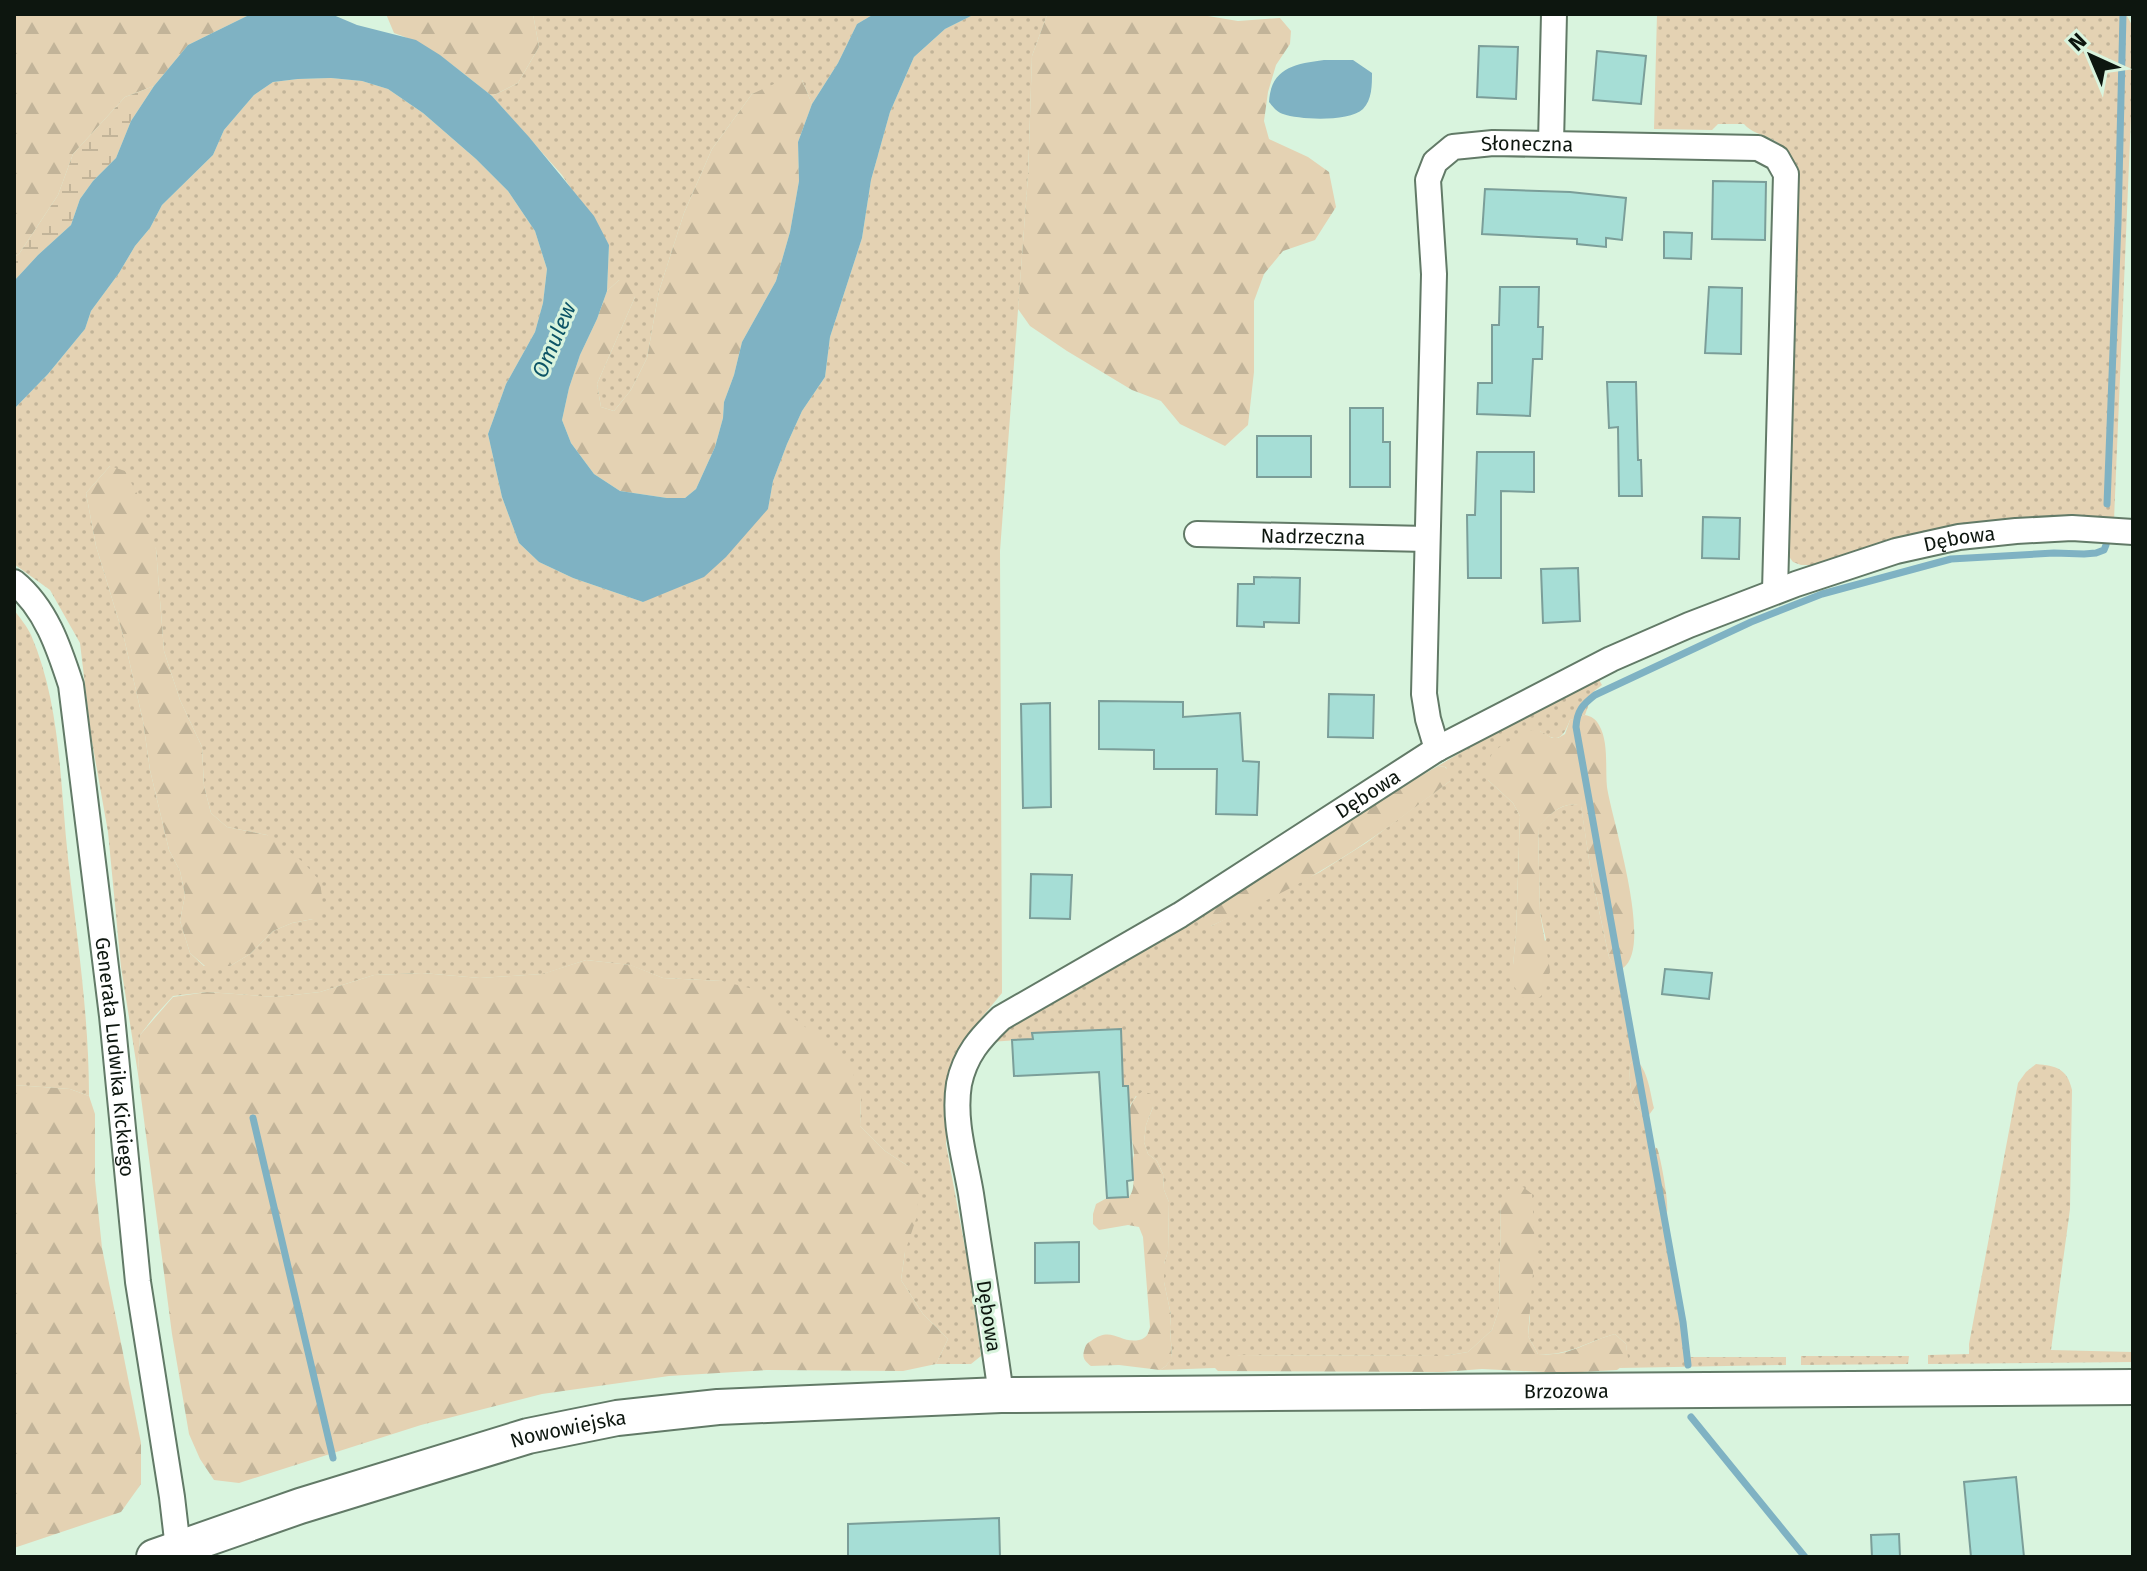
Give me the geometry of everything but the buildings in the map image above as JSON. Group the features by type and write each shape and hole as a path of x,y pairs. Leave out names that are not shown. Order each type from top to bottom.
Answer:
{"main road":[{"name":"Brzozowa","path":"1001,1395 2133,1387"},
{"name":"Nowowiejska","path":"171,1554 300,1506 528,1436 617,1418 718,1407 1001,1395"}],"street":[{"path":"1551,143 1554,14"},
{"name":"Słoneczna","path":"1437,749 1424,694 1434,274 1428,180 1435,162 1453,147 1551,143 1758,148 1777,158 1786,174 1775,591"},
{"name":"Dębowa","path":"1001,1395 959,1135 959,1086 964,1067 977,1041 1001,1018 1180,915 1437,749 1611,659 1689,625 1775,591 1896,551 1959,537 2072,528 2133,532"},
{"name":"Nadrzeczna","path":"1197,534 1427,539"},
{"name":"Generała Ludwika Kickiego","path":"14,582 45,619 62,655 71,685 112,1016 138,1282 172,1497 171,1554"}],"green space":[{"path":"18,14 251,14 188,45 154,86 125,97 73,154 58,195 14,257 14,18"},
{"path":"386,14 533,14 539,47 518,83 492,96 434,52 394,33"},
{"path":"533,14 874,14 857,24 838,63 812,104 802,80 752,94 712,149 684,213 659,291 647,358 631,390 614,411 601,407 597,384 635,297 619,280 607,291 609,245 562,175 492,96 518,83 539,47"},
{"path":"975,14 1053,14 1047,15 1032,56 1028,176 1000,551 1002,993 954,1057 946,1089 946,1144 981,1356 971,1364 936,1364 948,1339 923,1314 901,1280 908,1166 885,1151 860,1126 861,1097 722,981 663,978 630,965 586,960 543,974 480,978 422,973 374,975 320,992 276,997 207,992 173,996 140,1035 138,1074 121,967 108,832 91,736 80,643 50,590 14,564 14,409 85,329 91,311 150,228 162,205 213,155 224,130 254,95 273,82 331,78 362,81 388,89 423,113 508,191 535,231 547,269 543,303 535,332 506,384 488,434 502,497 519,543 539,562 573,578 643,602 768,509 773,481 787,444 802,411 825,377 830,337 862,238 871,180 890,112 914,57 945,29","holes":["110,466 156,549 164,651 180,700 202,747 204,786 211,813 227,827 267,835 313,919 273,931 250,954 230,966 204,966 190,953 180,921 185,895 180,871 169,850 124,638 96,546 86,493"]},
{"path":"1196,14 1238,21 1280,18 1291,31 1290,44 1276,65 1264,121 1269,139 1308,157 1329,172 1336,207 1315,240 1283,251 1264,274 1254,301 1254,372 1248,425 1225,446 1180,424 1161,401 1132,390 1067,351 1030,326 1018,309 1028,176 1032,56 1047,15"},
{"path":"1657,14 2126,14 2133,27 2133,69 2114,520 1960,527 1811,565 1793,562 1787,554 1798,170 1784,148 1744,124 1718,124 1712,130 1654,129"},
{"path":"787,78 802,80 812,104 798,142 799,181 790,232 776,281 742,342 724,402 715,447 696,489 685,498 620,491 594,474 571,443 562,420 580,355 607,291 619,280 633,283 635,297 597,384 601,407 614,411 631,390 647,358 659,291 684,213 712,149 752,94"},
{"path":"154,86 131,121 116,158 80,199 71,225 14,281 14,257 58,195 73,154 125,97"},
{"path":"110,466 125,471 142,503 156,549 164,651 180,700 202,747 204,786 211,813 227,827 267,835 303,862 320,881 323,906 313,919 273,931 250,954 230,966 205,966 190,953 180,921 185,895 180,871 169,850 124,638 96,546 86,493"},
{"path":"14,610 29,632 41,661 54,717 85,1007 89,1096 70,1089 14,1085"},
{"path":"1598,678 1602,685 1593,692 1585,715 1570,720 1559,737 1551,737 1540,731 1488,780 1513,803 1520,816 1513,965 1546,940 1540,913 1538,827 1562,807 1581,805 1591,873 1609,957 1614,966 1619,967 1635,1059 1630,1064 1632,1092 1636,1105 1645,1116 1658,1213 1663,1215 1687,1357 1786,1357 1786,1365 1619,1368 1626,1360 1626,1344 1615,1334 1569,1351 1538,1354 1528,1336 1530,1317 1501,1201 1499,1309 1492,1330 1468,1352 1444,1356 1241,1355 1215,1362 1215,1368 1160,1370 1172,1357 1171,1315 1164,1282 1169,1202 1163,1174 1157,1161 1148,1154 1144,1142 1153,1107 1136,1096 1129,1107 1123,1086 1121,1029 1033,1033 1033,1039 990,1042 1000,1031 1207,910 1211,926 1320,872 1366,843 1450,781 1446,767 1438,766 1523,715"},
{"path":"1585,715 1596,721 1604,739 1607,787 1633,910 1631,956 1623,968 1614,967 1609,957 1581,806 1563,807 1552,813 1538,828 1540,913 1550,970 1546,990 1540,997 1530,1000 1521,997 1514,986 1520,816 1513,803 1488,780 1486,765 1503,744 1532,730 1558,738 1565,734 1570,720"},
{"path":"1438,766 1445,767 1451,774 1450,781 1371,839 1281,893 1211,926 1206,924 1204,918 1207,910"},
{"path":"586,960 631,965 663,978 722,981 753,989 826,1042 852,1070 861,1097 860,1126 885,1151 908,1166 920,1187 916,1219 905,1252 901,1280 923,1314 948,1339 936,1364 903,1371 767,1370 669,1376 542,1394 421,1425 239,1483 214,1480 189,1434 172,1334 138,1074 140,1035 173,997 207,992 276,997 320,992 374,975 422,973 480,978 542,974"},
{"path":"1635,1059 1646,1075 1654,1108 1645,1116 1636,1105 1632,1092 1630,1064"},
{"path":"2036,1064 2060,1070 2067,1077 2072,1090 2070,1209 2051,1350 2133,1352 2133,1362 1928,1364 1928,1355 1969,1354 2018,1083"},
{"path":"14,1085 70,1089 89,1096 95,1114 95,1180 102,1248 141,1443 141,1484 121,1512 14,1548"},
{"path":"1143,1091 1151,1094 1153,1107 1144,1142 1148,1154 1157,1161 1163,1174 1169,1202 1164,1282 1171,1315 1172,1358 1160,1370 1119,1365 1091,1366 1083,1356 1089,1342 1105,1335 1139,1340 1147,1335 1150,1327 1143,1237 1139,1227 1128,1225 1099,1230 1093,1224 1096,1204 1107,1198 1128,1198 1131,1193 1134,1155 1129,1112 1136,1097"},
{"path":"1651,1147 1657,1148 1661,1161 1667,1207 1663,1215 1658,1213 1649,1184 1645,1154"},
{"path":"1523,1187 1532,1194 1535,1247 1528,1336 1538,1354 1549,1354 1569,1351 1615,1334 1626,1344 1628,1358 1617,1370 1563,1373 1482,1369 1443,1372 1218,1371 1215,1368 1215,1362 1220,1357 1241,1355 1444,1356 1468,1352 1492,1330 1499,1309 1501,1201 1508,1189"},
{"path":"1801,1356 1909,1356 1908,1364 1801,1365"}],"water":[{"name":"Omulew","path":"251,14 331,14 357,25 416,40 492,96 529,137 594,216 609,245 607,291 580,355 562,420 571,443 594,474 620,491 685,498 696,489 715,447 724,402 742,342 776,281 790,232 799,181 798,142 812,104 838,63 857,24 874,14 975,14 945,29 914,57 890,112 871,180 862,238 830,337 825,377 802,411 787,444 773,481 768,509 704,577 643,602 573,578 539,562 519,543 502,497 488,434 506,384 535,332 543,303 547,269 535,231 508,191 423,113 388,89 362,81 331,78 273,82 254,95 224,130 213,155 162,205 150,228 91,311 85,329 14,409 14,281 71,225 80,199 116,158 131,121 154,86 188,45"},
{"path":"1353,60 1372,73 1370,97 1363,109 1336,118 1301,118 1279,112 1269,102 1279,75 1303,63"}],"waterway":[{"path":"2107,504 2123,14"},
{"path":"1688,1365 1683,1322 1576,727 1579,712 1595,695 1751,622 1822,594 1951,559 2096,553 2104,550 2106,545"},
{"path":"253,1118 333,1458"},
{"path":"1691,1417 1805,1557"}]}
